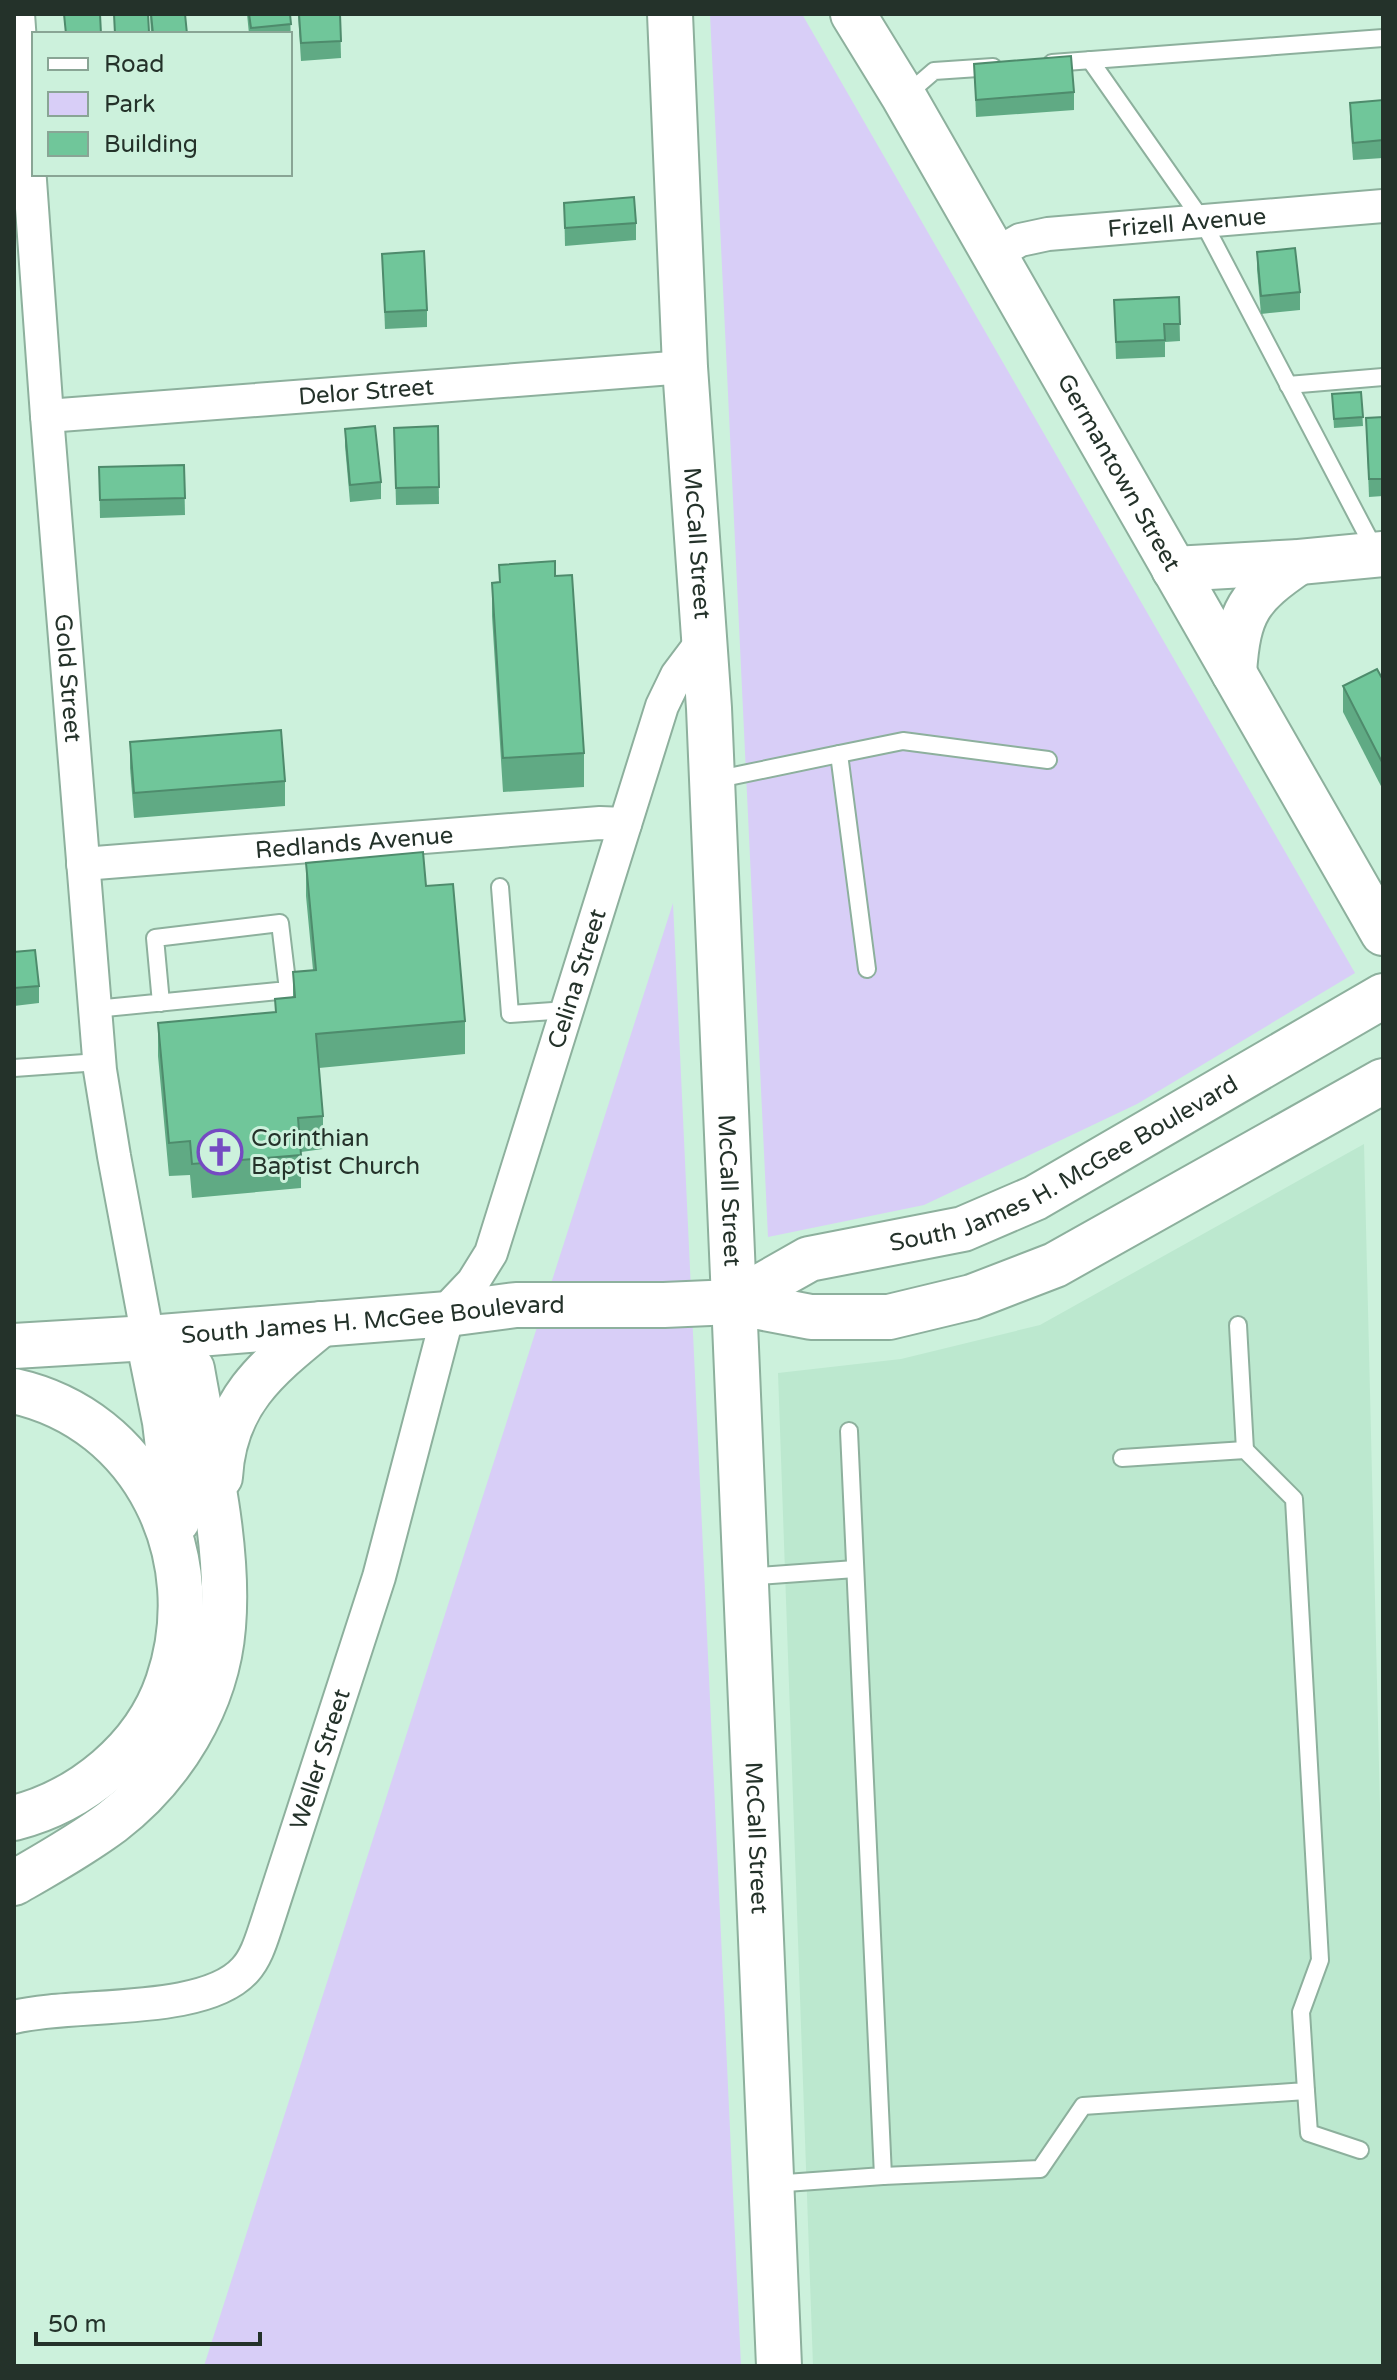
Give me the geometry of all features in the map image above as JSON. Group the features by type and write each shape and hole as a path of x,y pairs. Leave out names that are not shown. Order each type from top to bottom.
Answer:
{"main road":[{"name":"McCall Street","path":"670,14 685,367 712,780 779,2366"},
{"name":"Germantown Street","path":"853,14 904,97 1383,933"},
{"path":"1174,569 1380,554"},
{"path":"1234,673 1236,639 1253,600 1271,581 1299,562"},
{"name":"South James H. McGee Boulevard","path":"733,1302 809,1259 963,1229 1035,1198 1383,996"},
{"name":"South James H. McGee Boulevard","path":"14,1346 448,1314 516,1305 733,1302 811,1317 889,1317 972,1297 1055,1265 1383,1081"},
{"path":"218,1519 221,1455 227,1431 242,1401 265,1371 321,1324"},
{"path":"14,1883 63,1855 119,1816 157,1781 196,1722 214,1677 223,1630 225,1594 218,1519 192,1369 148,1338"},
{"path":"14,1818 47,1808 77,1794 110,1767 134,1741 155,1711 168,1684 177,1653 181,1615 178,1532 165,1422 148,1338"},
{"path":"14,1391 35,1396 74,1413 109,1437 146,1482 168,1526 179,1569"}],"street":[{"name":"Gold Street","path":"18,14 99,1062 148,1338"},
{"name":"Frizell Avenue","path":"994,255 1020,240 1048,234 1383,206"},
{"name":"Delor Street","path":"47,416 685,367"},
{"name":"Celina Street","path":"448,1314 491,1253 662,706 677,675 704,639"},
{"name":"Redlands Avenue","path":"83,864 600,823 625,824"},
{"name":"Weller Street","path":"14,2017 200,1995 234,1980 253,1959 379,1577 448,1314"}],"lane":[{"path":"1043,63 1383,38"},
{"path":"1090,60 1202,220 1380,554"},
{"path":"904,97 934,71 1012,66"},
{"path":"1288,385 1383,377"},
{"path":"712,780 903,741 1048,760"},
{"path":"839,754 867,969"},
{"path":"500,887 510,1014 567,1010"},
{"path":"95,1009 161,1003 288,990 280,923 155,938 161,1003"},
{"path":"14,1068 99,1062"},
{"path":"1238,1325 1245,1450 1294,1499 1320,1960 1301,2012 1309,2133 1360,2150"},
{"path":"849,1431 883,2176"},
{"path":"1122,1458 1245,1450"},
{"path":"745,1577 855,1569"},
{"path":"771,2184 1040,2169 1083,2106 1306,2091"}],"shaded area":[{"path":"1364,1144 1383,1931 1383,2366 813,2366 778,1373 901,1359 1040,1325"}],"green space":[{"path":"710,14 802,14 1355,973 1137,1104 924,1205 768,1237"},
{"path":"673,903 741,2366 204,2366"}],"building":[{"path":"64,14 100,14 101,32 66,32"},
{"path":"114,14 148,14 149,32 115,32"},
{"path":"151,14 185,14 187,32 153,32"},
{"path":"249,14 290,14 291,24 251,28"},
{"path":"299,14 340,14 341,41 301,43"},
{"path":"1071,56 1074,92 976,100 974,64"},
{"path":"1383,100 1383,140 1353,143 1350,103"},
{"path":"634,197 636,223 565,228 564,203"},
{"path":"1295,248 1300,292 1261,296 1257,252"},
{"path":"424,251 427,310 385,312 382,254"},
{"path":"1179,297 1180,324 1164,324 1165,340 1116,342 1114,300"},
{"path":"1361,392 1363,417 1334,419 1332,394"},
{"path":"1383,417 1383,479 1369,479 1366,418"},
{"path":"375,426 381,482 350,485 345,429"},
{"path":"438,426 439,487 396,488 394,428"},
{"path":"184,465 185,498 100,500 99,467"},
{"path":"555,561 555,576 572,575 584,753 503,758 492,583 500,582 499,565"},
{"path":"1377,669 1383,680 1383,764 1343,686"},
{"path":"281,730 285,781 134,793 130,742"},
{"path":"423,852 426,886 453,884 465,1021 316,1034 323,1116 298,1118 301,1155 192,1164 190,1141 169,1143 158,1023 276,1012 275,999 295,997 293,972 316,970 306,863"},
{"path":"35,950 39,986 14,988 14,952"}],"place":[{"name":"Corinthian Baptist Church","path":"220,1152"}]}
